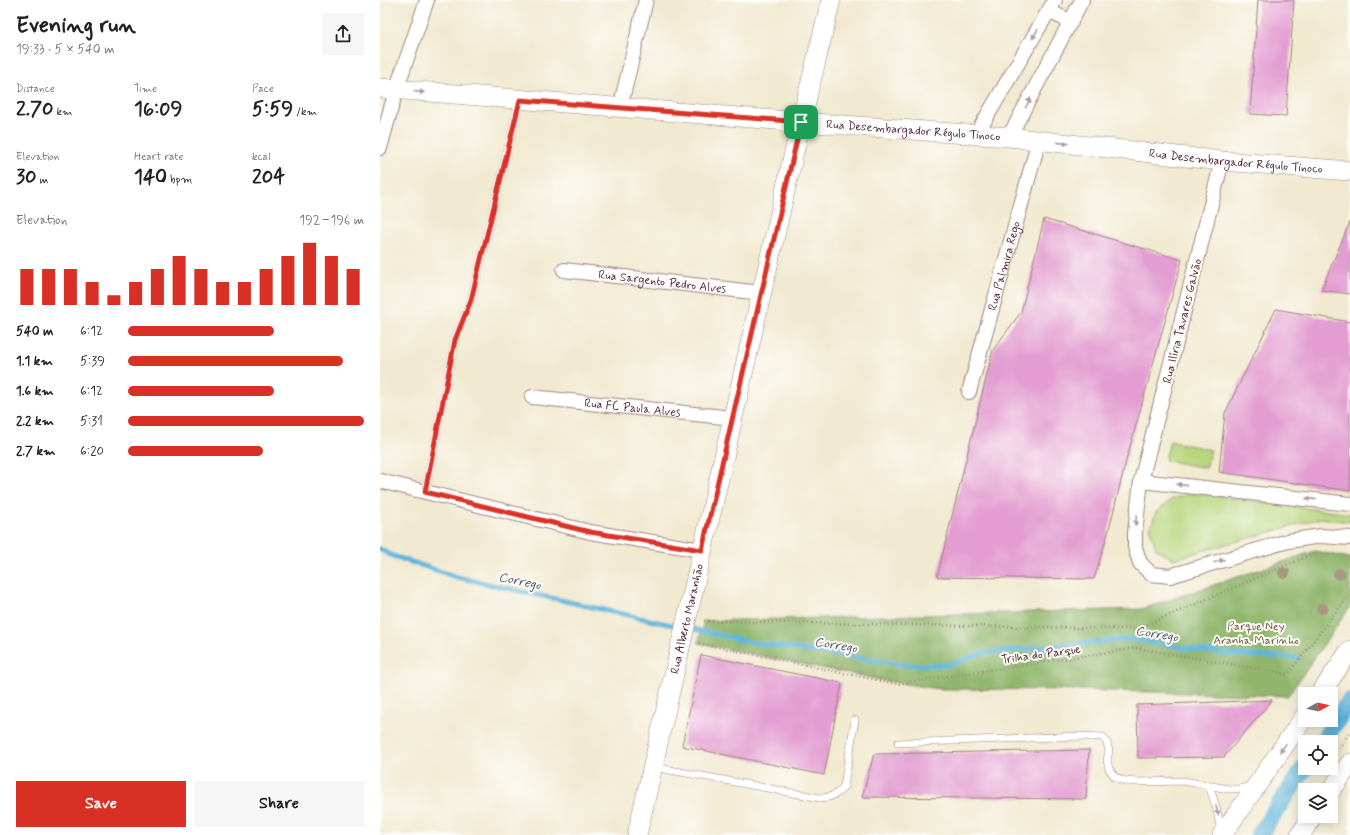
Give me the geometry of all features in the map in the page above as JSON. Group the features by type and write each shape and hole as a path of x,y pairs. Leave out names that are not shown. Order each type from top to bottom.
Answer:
{"street":[{"path":"380,148 388,89 427,0"},
{"path":"620,108 646,0"},
{"name":"Rua Alberto Maranhão","path":"637,835 653,766 690,643 689,609 801,122 831,0"},
{"path":"1009,137 1082,0"},
{"path":"976,135 1052,5 1071,22"},
{"name":"Rua Desembargador Régulo Tinoco","path":"388,89 1009,137 1222,160 1350,171"},
{"name":"Rua Palmira Rego","path":"969,392 1039,140"},
{"name":"Rua Ilíria Tavares Galvão","path":"1222,160 1141,481 1135,532 1135,547 1140,563 1151,574 1170,576 1288,541 1305,538 1337,536 1350,538"},
{"name":"Rua Sargento Pedro Alves","path":"564,270 762,293"},
{"name":"Rua FC Paula Alves","path":"532,397 733,418"},
{"path":"380,481 590,532 702,550"},
{"path":"1141,481 1350,504"},
{"path":"1325,687 1350,650"},
{"path":"1222,835 1298,726"},
{"path":"1336,783 1350,763"},
{"path":"1300,835 1309,823"}],"lane":[{"path":"425,492 455,340 471,300 520,100"},
{"path":"653,766 820,798 831,797 840,792 844,786 855,720"},
{"path":"898,743 1081,736 1103,737 1109,750 1107,760 1109,769 1115,777 1125,781 1183,781 1195,782 1209,786 1239,789 1257,785"},
{"path":"1209,786 1216,806 1222,835"}],"path":[{"name":"Trilha do Parque","path":"704,621 1137,629 1315,553"},
{"name":"Trilha do Parque","path":"690,643 896,684 1137,648 1288,674 1350,594"}],"green space":[{"path":"1170,441 1211,450 1206,468 1165,460"},
{"path":"1193,493 1350,514 1350,522 1321,518 1174,559 1156,549 1150,529 1156,512 1172,499"},
{"name":"Parque Ney Aranha Marinho","path":"1315,551 1350,558 1350,607 1288,696 1081,690 938,689 886,681 698,643 704,621 1142,609"}],"building":[{"path":"1258,0 1294,0 1286,116 1250,114"},
{"path":"1044,219 1182,260 1126,461 1108,533 1094,579 937,577 993,350 1021,312"},
{"path":"1350,222 1350,294 1321,290"},
{"path":"1276,309 1350,322 1350,491 1219,472 1225,413"},
{"path":"701,655 842,683 824,775 682,746"},
{"path":"1272,700 1224,757 1138,758 1137,705"},
{"path":"1089,750 1086,799 862,797 874,754"}],"waterway":[{"name":"Corrego","path":"380,549 390,555 457,577 681,627"},
{"name":"Corrego","path":"688,628 750,642 905,665 949,665 983,653 1128,639 1224,654 1298,658"},
{"path":"1327,735 1350,701"},
{"path":"1259,835 1300,775"}],"route":[{"path":"520,100 801,122 702,550 590,532 425,492 455,340 471,300 520,100"}]}
